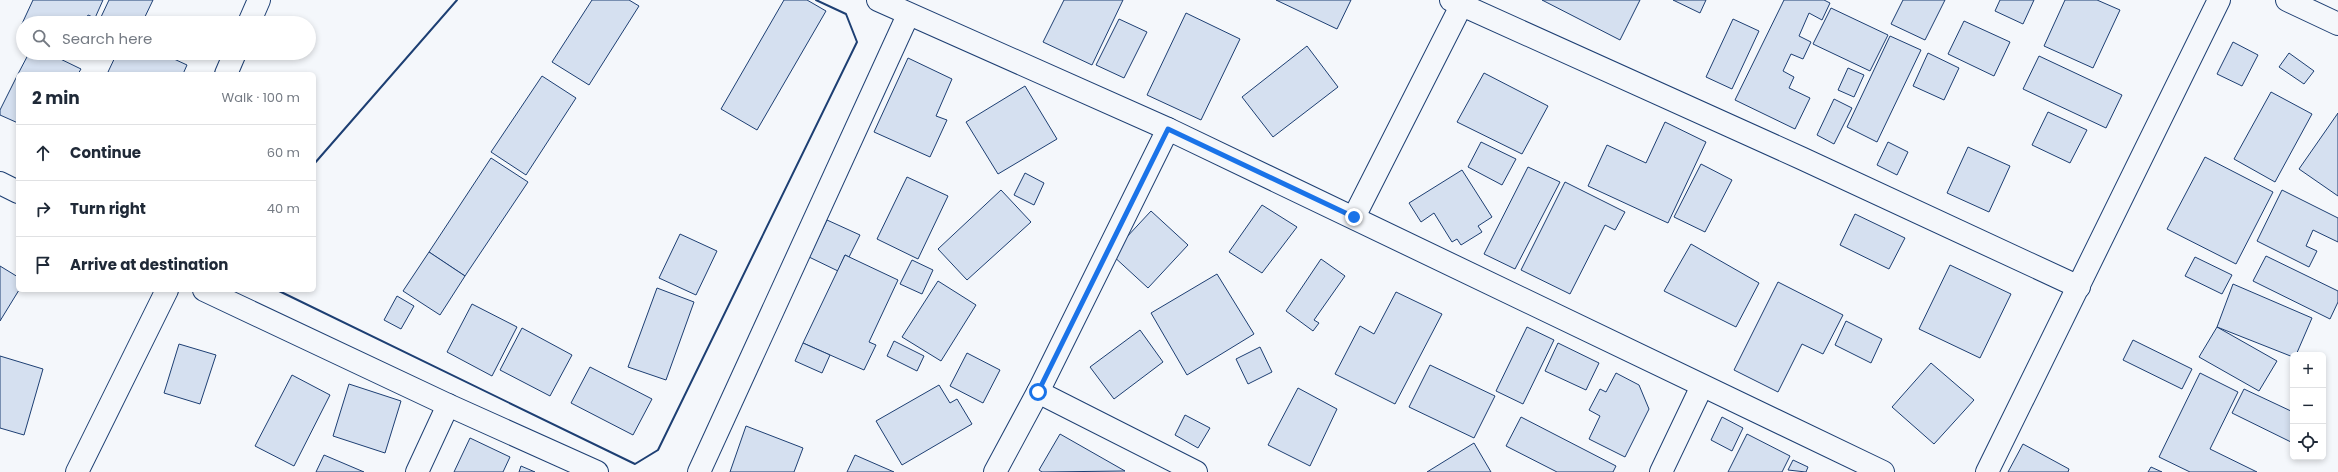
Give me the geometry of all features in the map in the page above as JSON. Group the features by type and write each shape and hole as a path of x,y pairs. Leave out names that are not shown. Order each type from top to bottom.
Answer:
{"street":[{"path":"251,16 259,0"},
{"path":"878,0 908,15 1168,129 1883,472"},
{"path":"1987,472 2219,0"},
{"path":"2287,0 2338,24"},
{"path":"1354,217 1459,2 2079,287"},
{"path":"699,472 908,15"},
{"path":"227,72 232,60"},
{"path":"995,472 1038,392 1168,129"},
{"path":"0,183 16,191"},
{"path":"77,472 166,292"},
{"path":"208,292 448,405 597,472"},
{"path":"1660,472 1702,386"},
{"path":"1038,392 1196,472"},
{"path":"417,472 448,405"}],"building":[{"path":"33,0 103,0 96,16 26,16"},
{"path":"109,0 153,0 145,16 101,16"},
{"path":"592,0 629,0 639,6 589,85 552,62"},
{"path":"784,0 807,0 826,11 757,130 721,109"},
{"path":"1064,0 1123,0 1092,65 1043,42"},
{"path":"1276,0 1351,0 1337,29"},
{"path":"1542,0 1640,0 1620,40"},
{"path":"1673,0 1706,0 1700,13"},
{"path":"1784,0 1824,0 1830,3 1822,20 1809,13 1799,36 1811,42 1803,59 1791,54 1783,71 1794,77 1789,88 1810,98 1795,129 1735,100"},
{"path":"1903,0 1945,0 1925,40 1891,24"},
{"path":"2000,0 2034,0 2023,24 1995,11"},
{"path":"2065,0 2097,0 2120,10 2093,68 2044,46"},
{"path":"1831,8 1888,35 1870,71 1813,44"},
{"path":"1186,13 1240,39 1201,120 1147,95"},
{"path":"1119,19 1147,32 1124,78 1096,65"},
{"path":"1733,19 1759,31 1732,89 1706,77"},
{"path":"1964,21 2010,42 1994,76 1948,54"},
{"path":"1890,36 1921,50 1877,142 1847,127"},
{"path":"2233,42 2258,55 2242,86 2217,74"},
{"path":"1307,46 1338,87 1273,137 1242,97"},
{"path":"1928,53 1959,68 1944,100 1913,86"},
{"path":"2289,53 2314,71 2304,84 2279,67"},
{"path":"2039,56 2122,95 2106,128 2023,89"},
{"path":"908,58 952,79 936,116 947,120 930,157 874,132"},
{"path":"25,60 62,60 81,69 79,72 19,72"},
{"path":"114,60 176,60 187,65 184,72 108,72"},
{"path":"1848,68 1864,75 1854,97 1838,90"},
{"path":"1484,73 1548,106 1522,154 1457,122"},
{"path":"542,76 576,98 526,175 491,152"},
{"path":"16,78 16,122 0,115 0,110"},
{"path":"1025,86 1057,139 998,174 966,122"},
{"path":"2271,92 2312,114 2275,182 2234,159"},
{"path":"1834,99 1852,108 1834,144 1817,135"},
{"path":"2048,112 2087,130 2070,163 2032,145"},
{"path":"2338,113 2338,196 2299,169"},
{"path":"1665,122 1706,142 1668,223 1588,186 1607,145 1646,163"},
{"path":"1481,142 1516,159 1502,185 1468,167"},
{"path":"1888,142 1908,152 1897,175 1877,165"},
{"path":"1968,147 2010,166 1989,212 1947,193"},
{"path":"2205,157 2273,192 2236,264 2167,229"},
{"path":"491,158 528,182 465,276 429,252"},
{"path":"1701,164 1732,180 1705,232 1674,217"},
{"path":"1528,167 1560,182 1515,269 1484,254"},
{"path":"1462,170 1492,217 1478,226 1482,232 1461,245 1457,239 1452,242 1434,213 1421,222 1409,203"},
{"path":"1025,173 1044,183 1034,205 1014,195"},
{"path":"907,177 948,196 918,259 877,239"},
{"path":"1565,182 1625,212 1615,230 1605,225 1570,294 1521,270"},
{"path":"1001,190 1031,222 967,280 938,249"},
{"path":"2282,190 2338,218 2338,242 2313,230 2306,246 2317,251 2309,267 2257,241"},
{"path":"1262,205 1297,227 1262,273 1229,252"},
{"path":"1151,211 1188,245 1148,288 1111,254"},
{"path":"1855,214 1905,238 1889,269 1840,245"},
{"path":"827,220 860,235 849,257 845,255 838,271 809,257"},
{"path":"680,234 717,251 696,295 659,278"},
{"path":"1691,244 1759,283 1736,327 1664,291"},
{"path":"429,252 465,276 440,315 403,291"},
{"path":"845,255 898,280 869,342 876,345 864,370 803,343"},
{"path":"2266,256 2338,291 2338,302 2330,319 2253,281"},
{"path":"2195,257 2232,275 2222,294 2185,276"},
{"path":"1321,259 1345,276 1314,320 1319,323 1313,331 1286,311"},
{"path":"912,260 933,270 922,294 900,284"},
{"path":"1950,265 2011,294 1980,358 1919,329"},
{"path":"0,266 16,276 16,292 18,292 0,321"},
{"path":"1217,274 1254,334 1187,375 1151,313"},
{"path":"938,281 976,305 941,361 902,337"},
{"path":"1778,282 1843,315 1823,354 1802,344 1778,392 1734,370"},
{"path":"2233,284 2312,318 2297,352 2290,352 2290,356 2217,327"},
{"path":"657,288 694,302 666,380 628,367"},
{"path":"1396,292 1442,314 1395,404 1335,374 1360,326 1374,334"},
{"path":"397,296 414,306 401,329 384,320"},
{"path":"472,304 517,327 492,376 447,352"},
{"path":"1846,321 1882,339 1871,363 1835,345"},
{"path":"1527,327 1554,340 1523,404 1496,391"},
{"path":"2217,327 2277,361 2259,391 2199,357"},
{"path":"522,328 572,355 550,396 500,370"},
{"path":"1140,330 1163,362 1114,399 1090,367"},
{"path":"2133,340 2192,369 2182,389 2123,360"},
{"path":"894,341 924,356 917,371 887,356"},
{"path":"803,343 830,355 822,373 795,361"},
{"path":"1558,343 1599,363 1586,390 1545,371"},
{"path":"179,344 216,355 200,404 164,393"},
{"path":"1260,347 1272,372 1248,384 1236,359"},
{"path":"967,353 1000,370 983,403 950,386"},
{"path":"0,356 43,369 24,435 0,428"},
{"path":"1931,363 1974,400 1934,444 1892,407"},
{"path":"1430,365 1495,396 1474,438 1409,407"},
{"path":"590,367 652,399 633,435 571,403"},
{"path":"1616,373 1639,385 1649,409 1625,457 1589,439 1600,416 1589,410 1600,389 1606,392"},
{"path":"2200,373 2238,392 2210,449 2257,472 2190,472 2159,457"},
{"path":"292,375 330,395 294,466 255,446"},
{"path":"349,384 401,401 385,453 333,436"},
{"path":"939,385 950,403 957,399 972,424 902,465 876,421"},
{"path":"1298,388 1337,409 1310,466 1268,445"},
{"path":"2244,389 2290,411 2290,442 2232,413"},
{"path":"1185,415 1210,428 1198,448 1175,435"},
{"path":"1521,417 1616,466 1613,472 1557,472 1506,446"},
{"path":"1722,417 1743,428 1732,451 1711,440"},
{"path":"746,426 803,448 794,472 730,472"},
{"path":"1060,434 1125,471 1042,472 1039,470"},
{"path":"1747,434 1790,456 1782,472 1728,472"},
{"path":"470,438 510,457 503,472 454,472"},
{"path":"1474,443 1491,472 1427,472"},
{"path":"2023,444 2069,469 2068,472 2008,472"},
{"path":"324,455 364,472 316,472"},
{"path":"855,455 894,472 847,472"},
{"path":"1793,460 1808,467 1806,472 1788,470"},
{"path":"521,466 535,472 519,472"},
{"path":"2151,467 2162,472 2148,472"}],"wall":[{"path":"316,162 457,0"},
{"path":"281,292 635,464 658,450 857,42 846,14 816,0"}],"route":[{"path":"1038,392 1168,129 1354,217"}]}
